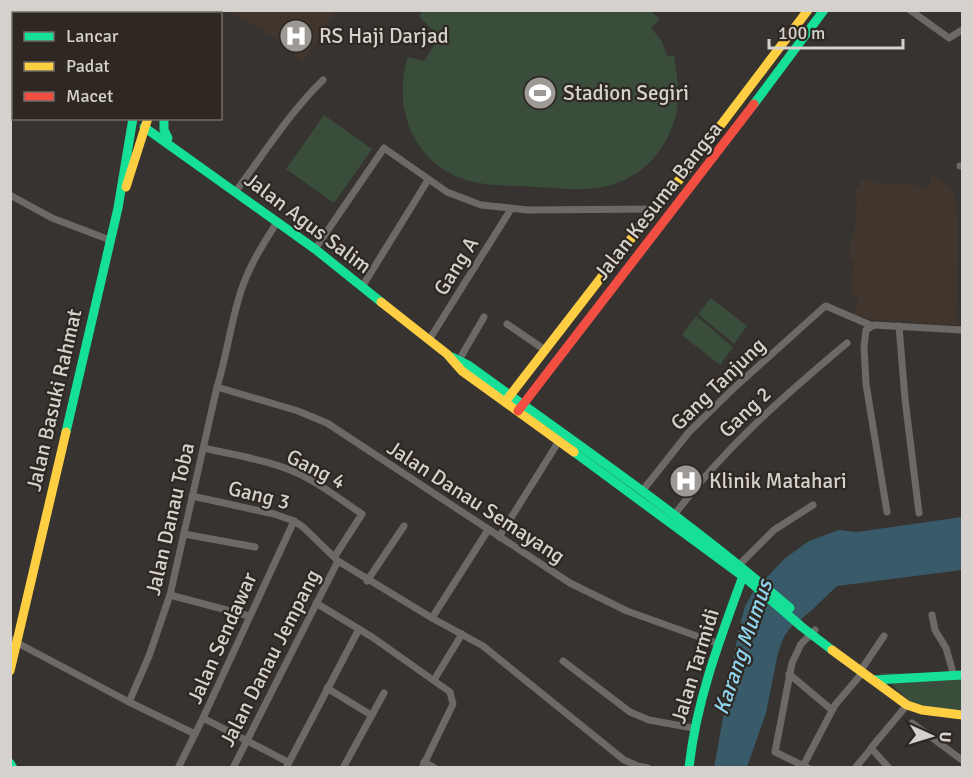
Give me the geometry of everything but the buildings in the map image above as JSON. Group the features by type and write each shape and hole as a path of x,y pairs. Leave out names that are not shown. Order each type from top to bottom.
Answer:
{"street":[{"name":"Jalan Kesuma Bangsa","path":"508,399 808,10"},
{"name":"Jalan Kesuma Bangsa","path":"520,408 726,143 824,10"},
{"path":"910,10 949,38 963,30"},
{"path":"236,191 278,133 323,80"},
{"name":"Jalan Basuki Rahmat","path":"10,671 14,641 118,207 134,120"},
{"path":"164,120 164,130 168,138"},
{"path":"144,122 217,173 223,182"},
{"name":"Jalan Agus Salim","path":"144,122 214,178 236,191 315,249 447,354 462,371 508,399"},
{"name":"Jalan Basuki Rahmat","path":"118,207 131,172 144,122"},
{"path":"715,133 726,143"},
{"path":"315,249 384,148 428,180 471,203 511,209 654,209"},
{"path":"362,287 428,180"},
{"path":"674,186 686,195"},
{"path":"10,195 52,218 110,240"},
{"name":"Gang A","path":"429,340 511,209"},
{"name":"Jalan Danau Toba","path":"129,702 149,656 170,596 241,290 249,270 277,222"},
{"name":"Gang Tanjung","path":"640,494 678,444 712,409 823,308 826,306 873,325"},
{"path":"459,360 484,317"},
{"path":"507,324 545,350"},
{"path":"887,512 866,384 866,330 873,325 963,330"},
{"path":"898,326 919,513"},
{"name":"Gang 2","path":"675,514 689,494 744,433 847,343"},
{"name":"Jalan Agus Salim","path":"447,354 459,360 520,408 711,547 740,565 748,578"},
{"name":"Jalan Danau Semayang","path":"217,387 298,411 327,423 570,583 600,599 719,644"},
{"name":"Jalan Agus Salim","path":"520,408 559,441 675,514 748,578"},
{"path":"500,537 559,441"},
{"name":"Gang 4","path":"204,448 258,460 294,472 328,490 362,514 336,558"},
{"name":"Gang 3","path":"192,496 274,514 294,521 336,558"},
{"path":"740,565 774,530 813,505"},
{"name":"Jalan Sendawar","path":"178,768 294,521"},
{"path":"367,580 404,526"},
{"path":"432,618 488,530"},
{"path":"184,534 255,547"},
{"name":"Jalan Danau Jempang","path":"233,768 316,603 336,558 367,580 483,646 616,754 630,763 648,768"},
{"path":"748,578 907,705 922,710 963,716"},
{"name":"Jalan Tarmidi","path":"689,768 693,728 703,692 719,644 748,578"},
{"path":"170,596 249,616"},
{"path":"316,603 359,629 450,692 453,700 423,765 435,768"},
{"path":"874,680 958,675 935,630 932,615"},
{"path":"203,718 247,739 287,765 359,629"},
{"path":"810,629 799,647 789,674 775,752 804,767 832,710 884,636"},
{"path":"434,680 462,634"},
{"path":"14,641 195,734"},
{"path":"563,661 630,712 649,720 693,728"},
{"path":"789,674 832,710"},
{"path":"327,688 371,715"},
{"path":"343,768 384,693"},
{"path":"855,768 907,705"},
{"path":"912,723 963,760"},
{"path":"871,749 889,768"},
{"path":"10,763 13,768"}],"shaded area":[{"name":"RS Haji Darjad","path":"336,10 302,63 283,43 228,11"},
{"path":"933,174 954,192 958,218 957,325 866,319 855,315 858,301 857,296 851,294 850,291 853,261 849,260 850,240 854,237 857,200 855,189 859,189 861,180 867,179 878,183 910,184 923,188 929,186"}],"green space":[{"name":"Stadion Segiri","path":"423,11 650,11 660,19 651,28 661,40 668,57 674,55 677,78 676,115 665,142 647,165 635,174 622,181 599,188 490,185 472,182 445,171 419,145 410,130 405,112 403,94 408,57 424,61 439,37 419,16"},
{"path":"324,115 372,149 334,203 286,169"},
{"path":"711,298 747,326 734,344 698,314"},
{"path":"696,316 733,347 720,365 682,335"},
{"path":"879,673 962,674 962,711 915,706"}],"water":[{"name":"Karang Mumus","path":"962,517 962,570 837,586 789,629 778,653 766,713 747,767 714,768 745,606 753,592 784,559 809,541 839,530 857,532"}],"traffic: fast":[{"path":"754,104 824,10"},
{"path":"66,432 118,208 133,120"},
{"path":"164,120 164,130 168,138"},
{"path":"144,127 315,249 381,302"},
{"path":"452,357 468,365 632,483 790,608"},
{"path":"574,452 749,581 832,650"},
{"path":"689,768 703,694 743,576"},
{"path":"874,680 962,675"},
{"path":"10,763 13,768"}],"traffic: slow":[{"path":"505,402 654,209 680,179 808,10"},
{"path":"126,187 147,120"},
{"path":"381,302 447,354 462,371 574,452"},
{"path":"10,671 66,432"},
{"path":"832,650 907,705 922,710 962,715"}],"traffic: jam":[{"path":"518,411 754,104"}],"place":[{"name":"RS Haji Darjad","path":"296,36"},
{"name":"Stadion Segiri","path":"540,93"},
{"name":"Klinik Matahari","path":"686,481"}]}
